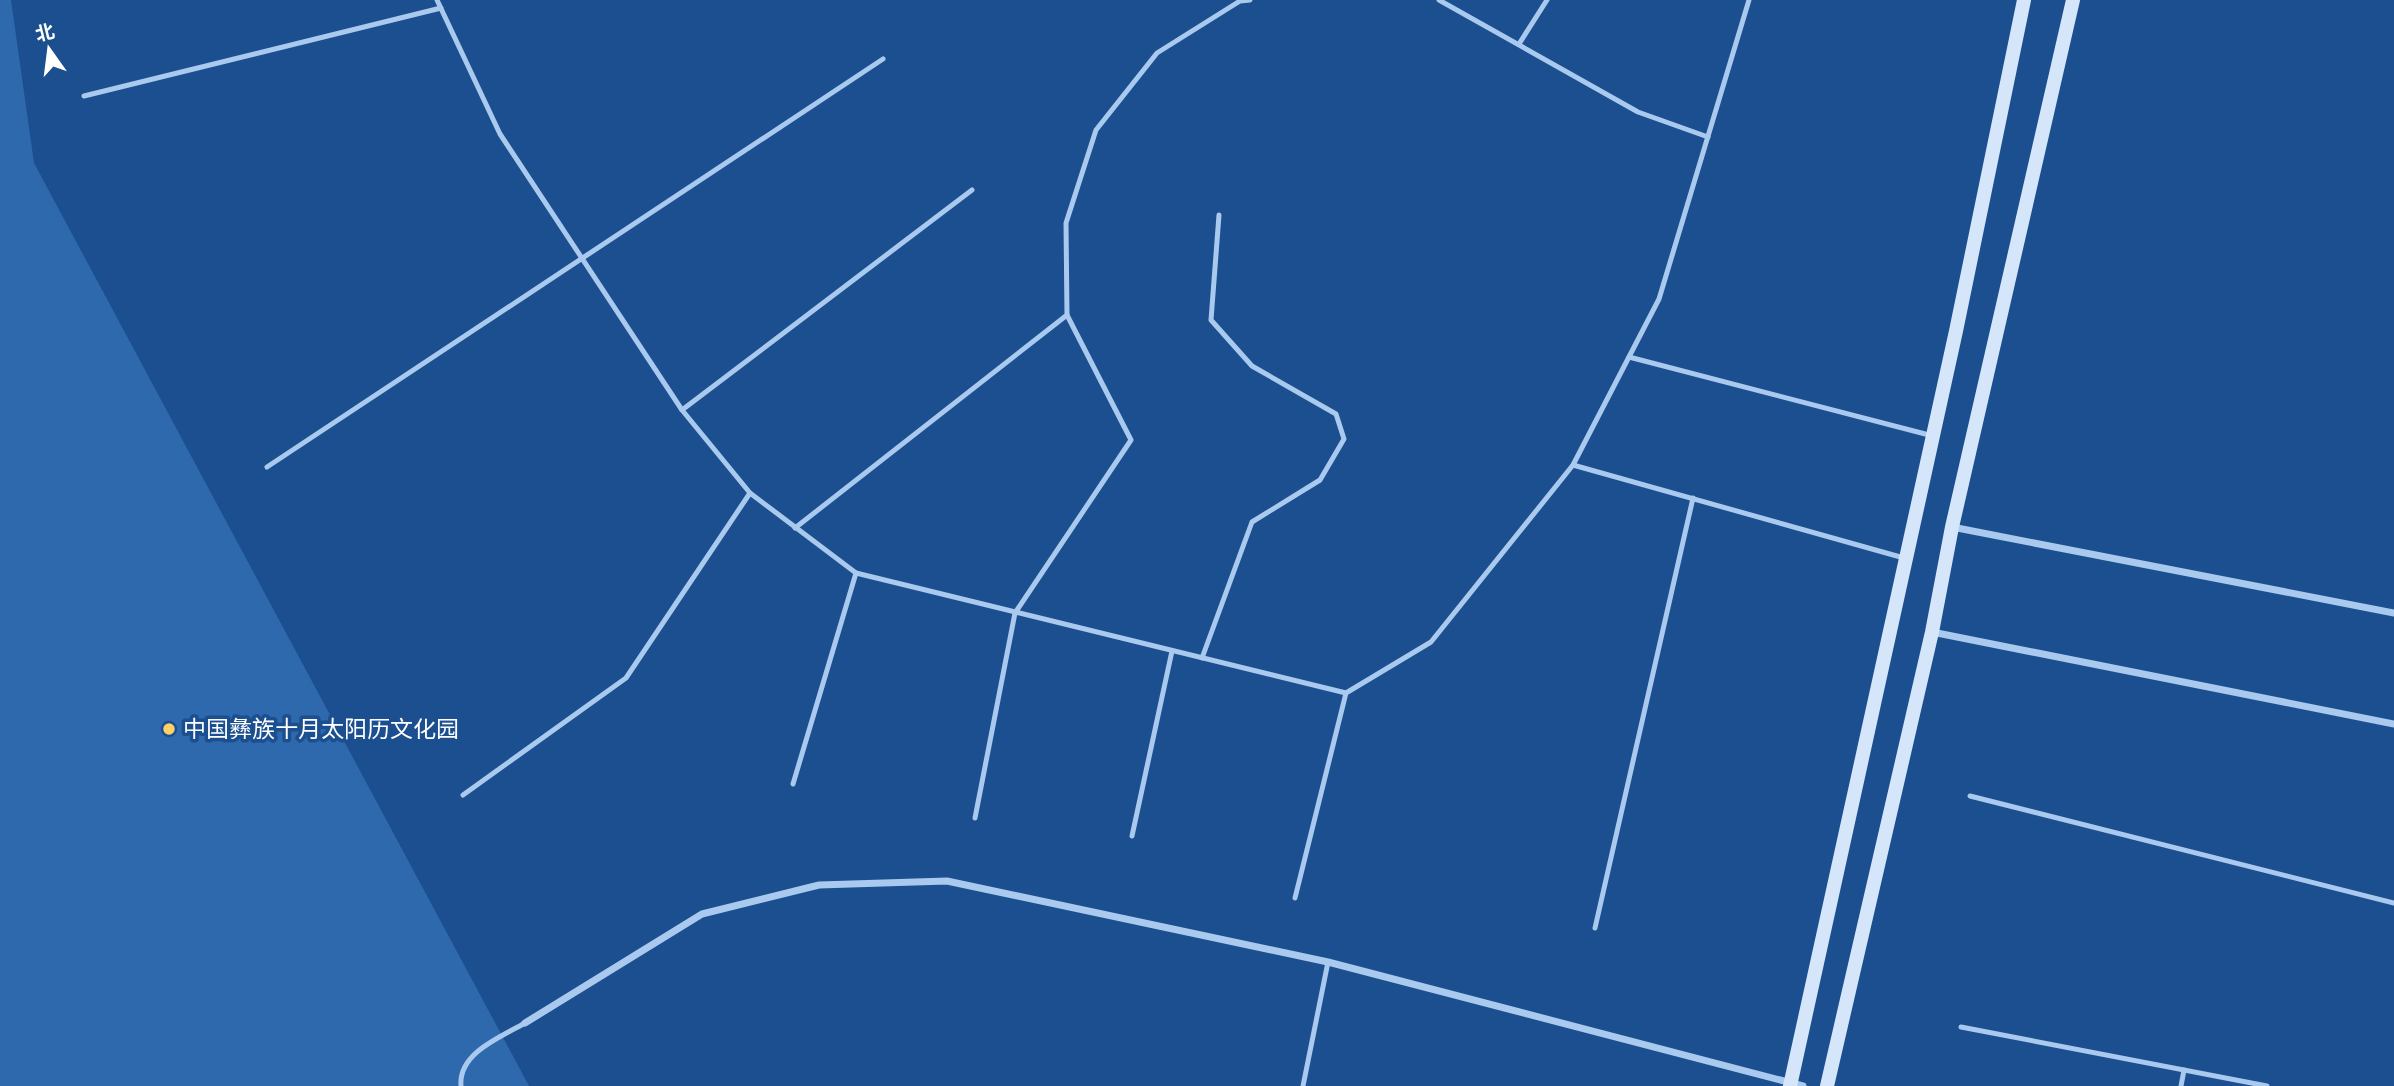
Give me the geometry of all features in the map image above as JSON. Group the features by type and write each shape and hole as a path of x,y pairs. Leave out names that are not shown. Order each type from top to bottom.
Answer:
{"main road":[{"path":"1794,1085 2024,0"},
{"path":"1827,1086 1932,632 1952,527 2073,0"}],"street":[{"path":"1952,527 2394,613"},
{"path":"1932,632 2394,724"},
{"path":"525,1023 702,914 819,885 947,881 1328,962 1794,1085"}],"lane":[{"path":"437,0 500,134 682,410 750,493 795,528 856,573 1346,694"},
{"path":"975,818 1015,612 1131,440 1067,315 1066,223 1096,130 1157,53 1240,1 1250,0"},
{"path":"1439,0 1638,112 1708,137"},
{"path":"1519,44 1547,0"},
{"path":"1295,898 1346,694 1431,642 1573,466 1659,299 1749,0"},
{"path":"84,96 441,8"},
{"path":"267,467 883,59"},
{"path":"682,410 972,190"},
{"path":"1202,658 1252,522 1320,480 1344,439 1336,414 1252,366 1211,320 1219,215"},
{"path":"795,528 1067,315"},
{"path":"1629,357 1933,436"},
{"path":"1573,466 1906,558"},
{"path":"463,795 626,678 750,493"},
{"path":"1595,928 1693,498"},
{"path":"793,784 856,573"},
{"path":"1132,836 1172,651"},
{"path":"1970,796 2394,903"},
{"path":"1303,1086 1328,962"},
{"path":"461,1086 460,1076 473,1054 525,1023"},
{"path":"1961,1027 2267,1086"},
{"path":"2181,1086 2184,1070"}],"shaded area":[{"name":"中国彝族十月太阳历文化园","path":"0,0 11,0 34,163 529,1086 0,1086"}],"place":[{"name":"中国彝族十月太阳历文化园","path":"169,729"}]}
